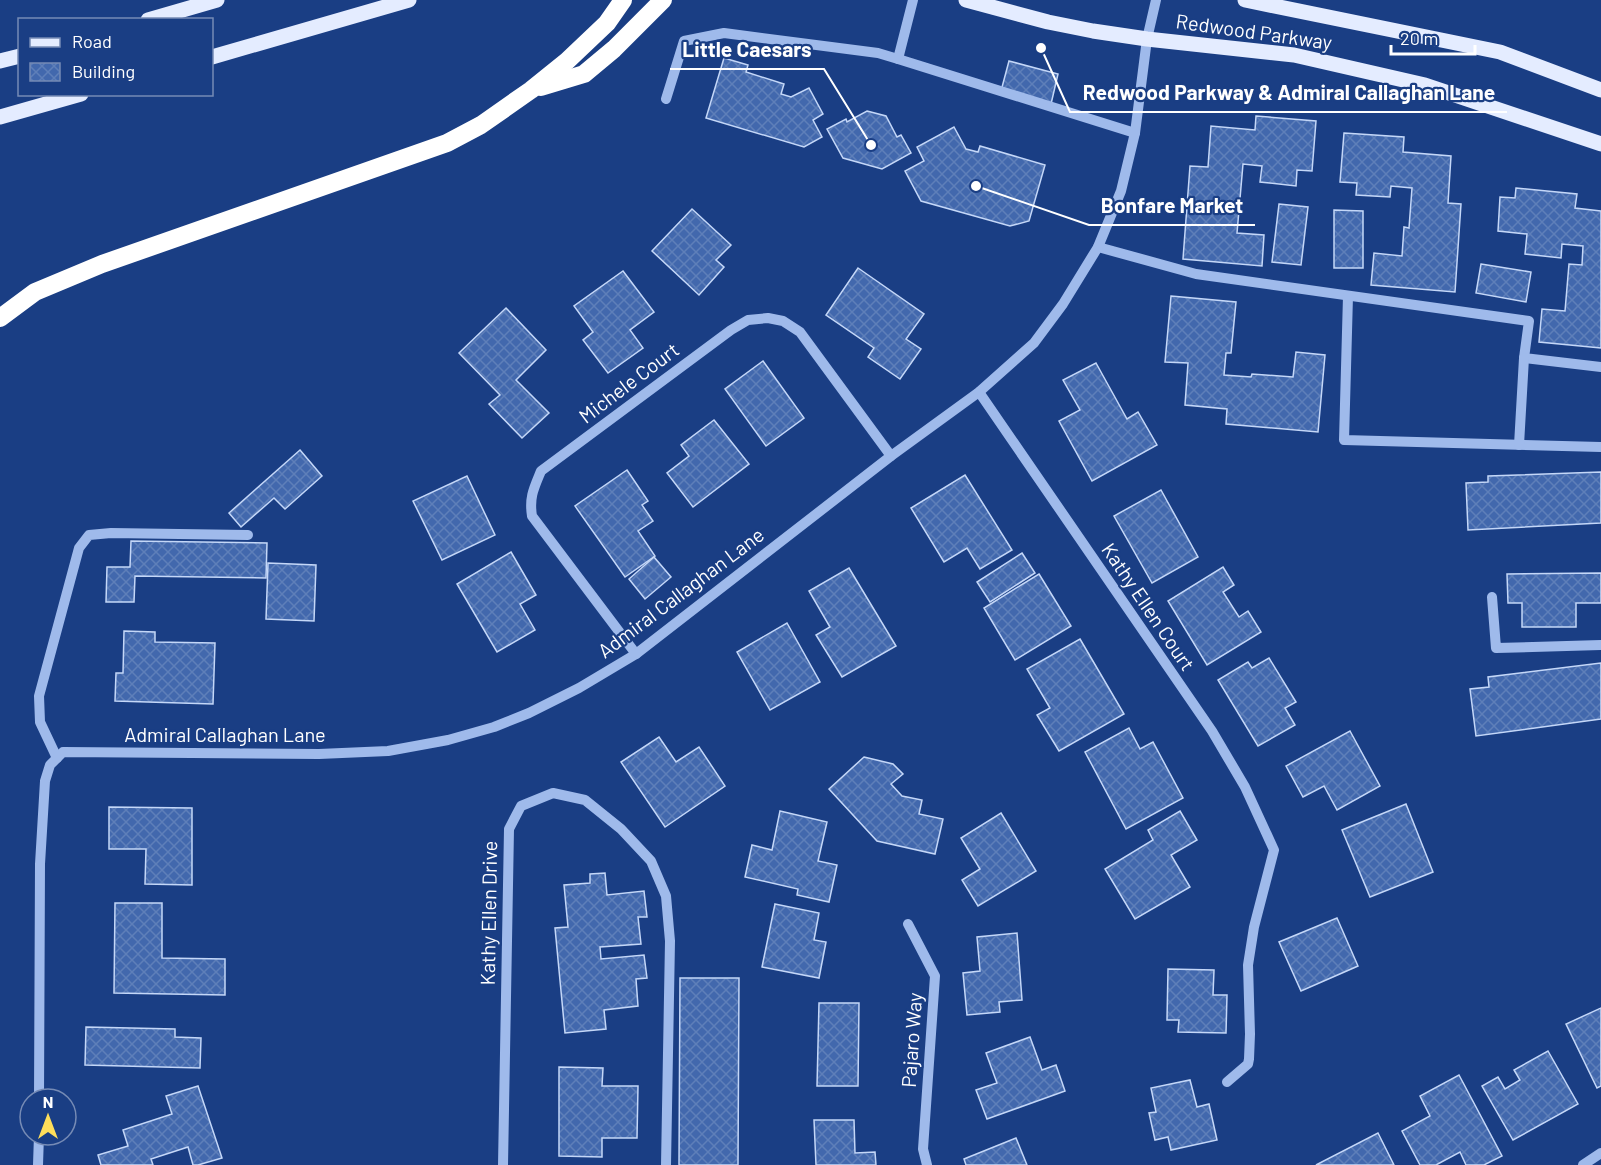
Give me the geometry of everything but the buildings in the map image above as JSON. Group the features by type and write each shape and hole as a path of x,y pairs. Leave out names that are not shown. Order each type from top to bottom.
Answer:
{"highway":[{"path":"0,318 35,292 102,264 447,142 481,125 567,61 607,23 623,0"},
{"path":"531,90 584,74 614,49 663,0"}],"main road":[{"path":"155,18 217,0"},
{"path":"213,57 409,0"},
{"name":"Redwood Parkway","path":"966,0 1048,22 1093,31 1294,55 1425,85 1601,144"},
{"name":"Redwood Parkway","path":"1245,0 1500,52 1601,90"},
{"path":"4,116 74,96"}],"street":[{"path":"898,58 913,0"},
{"name":"Admiral Callaghan Lane","path":"57,758 63,752 307,754 388,752 448,740 494,727 529,713 579,688 636,654 891,456 979,392 1034,343 1063,304 1098,247 1121,191 1135,133 1147,39 1156,0"},
{"path":"666,99 684,41 724,33 878,53 1135,133"},
{"path":"1098,247 1196,274 1529,321 1524,358 1519,445"},
{"path":"1348,296 1344,441 1601,447"},
{"name":"Michele Court","path":"636,654 532,516 530,503 541,471 730,330 748,320 768,318 783,321 800,332 891,456"},
{"path":"1524,358 1601,367"},
{"name":"Kathy Ellen Court","path":"979,392 1212,731 1245,787 1274,850 1254,927 1248,965 1250,1034 1248,1064 1227,1082"},
{"path":"39,1087 40,864 45,781 50,765 57,758 40,722 39,696 79,548 89,535 111,533 248,535"},
{"path":"1492,597 1496,648 1601,645"},
{"name":"Kathy Ellen Drive","path":"503,1165 509,828 521,806 553,793 585,800 621,829 651,861 666,896 670,941 666,1165"},
{"name":"Pajaro Way","path":"908,924 935,976 923,1149 927,1165"},
{"path":"38,1165 39,1147"},
{"path":"1583,1165 1601,1153"}],"place":[{"name":"Redwood Parkway & Admiral Callaghan Lane","path":"1041,48"},
{"name":"Little Caesars","path":"871,145"},
{"name":"Bonfare Market","path":"976,186"}]}
